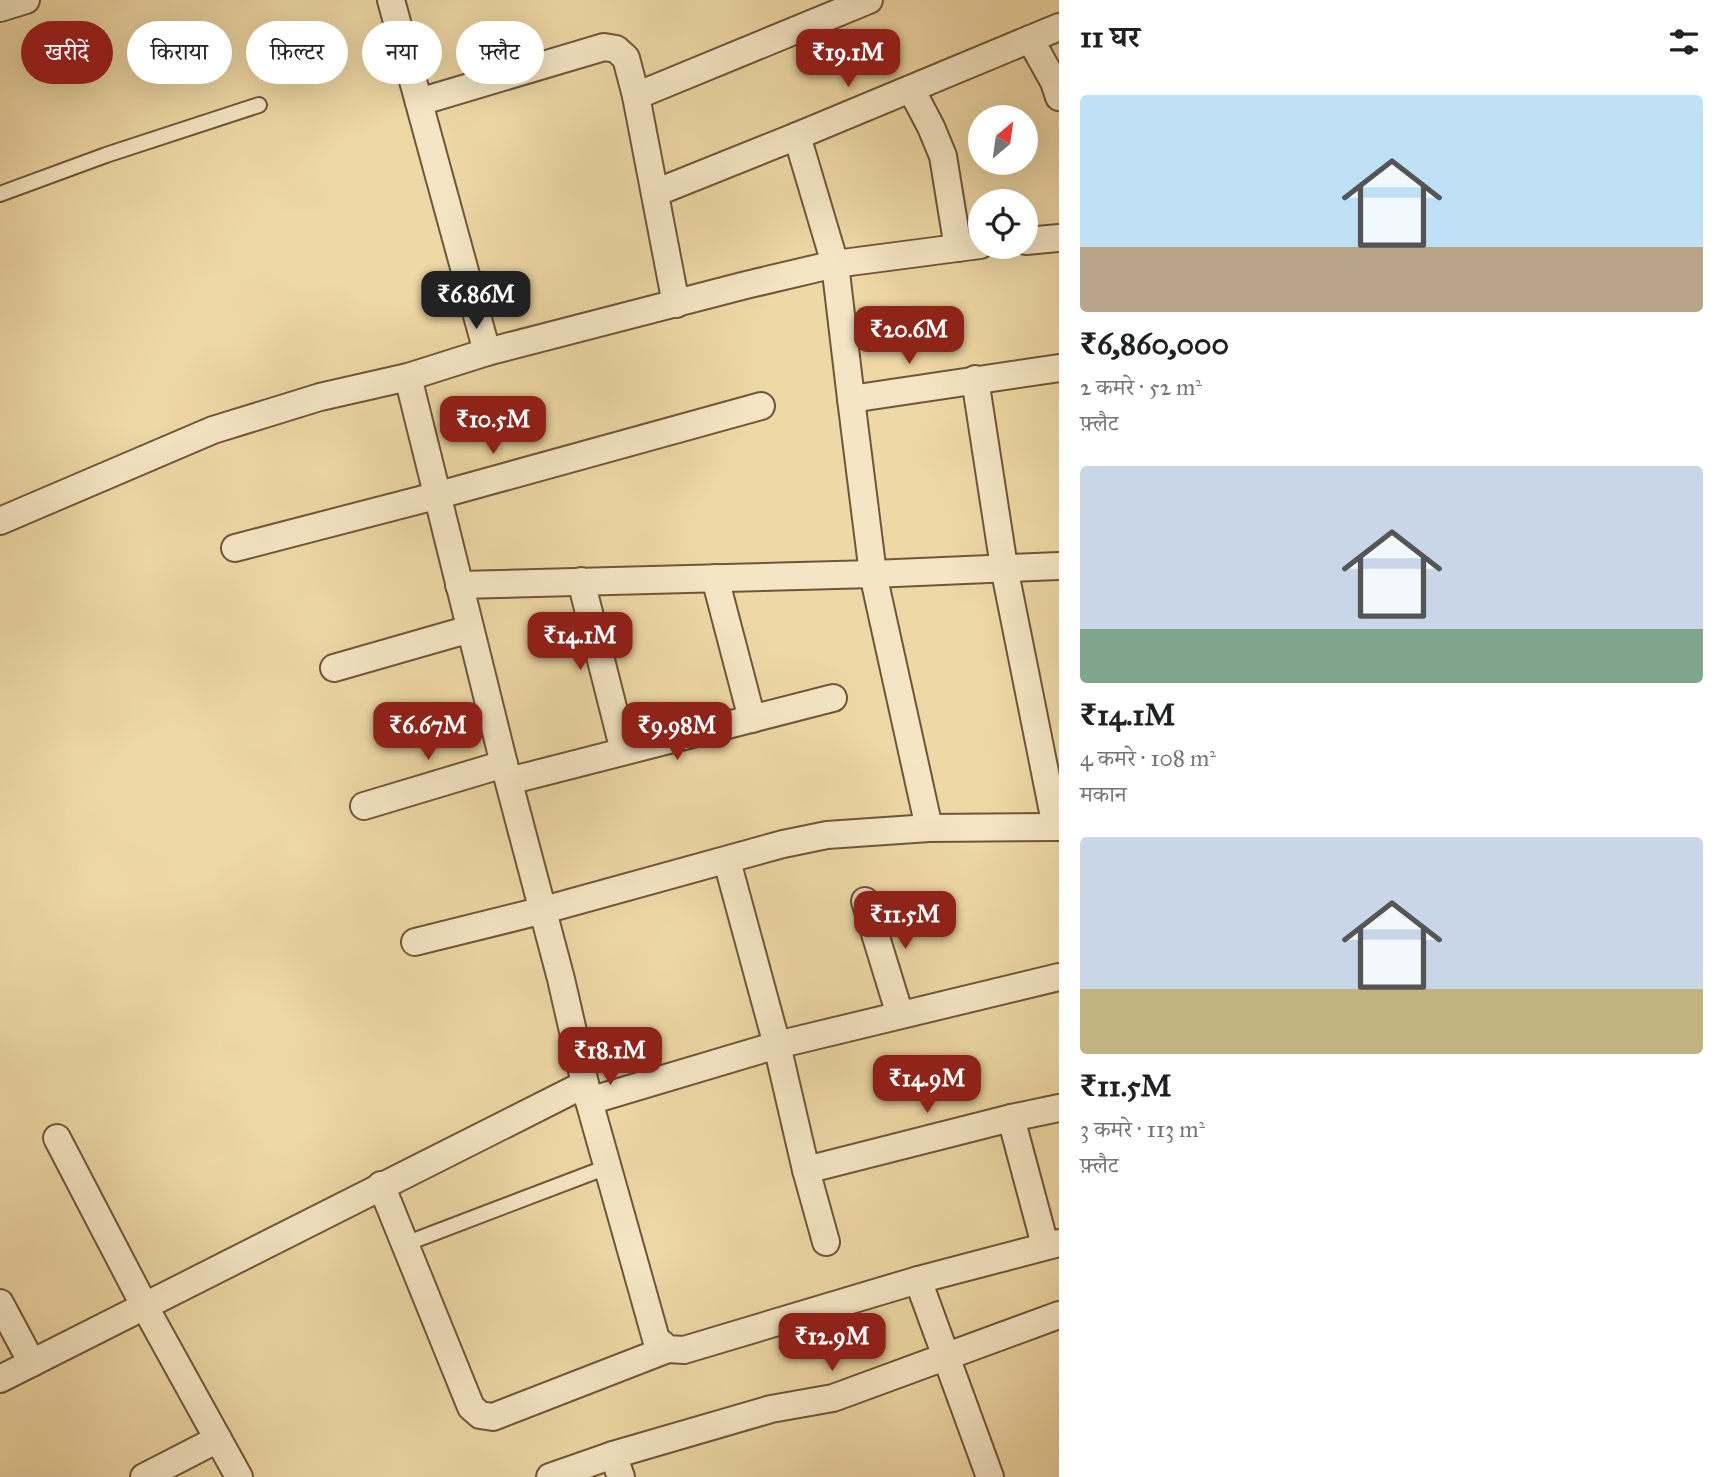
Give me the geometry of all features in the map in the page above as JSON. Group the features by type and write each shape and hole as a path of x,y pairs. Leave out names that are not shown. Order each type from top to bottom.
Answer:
{"street":[{"path":"0,8 26,0"},
{"path":"391,0 487,352"},
{"path":"636,96 869,0"},
{"path":"655,192 1059,27"},
{"path":"1030,39 1054,82 1059,97"},
{"path":"419,102 604,47 616,49 626,58 636,96 676,304"},
{"path":"911,89 943,156 968,244"},
{"path":"797,136 835,264 873,574 929,828"},
{"path":"1038,240 1059,238"},
{"path":"0,522 213,430 320,397 408,377 487,352 835,264 968,247"},
{"path":"851,399 1059,368"},
{"path":"408,377 470,629 544,910 587,1093 656,1339 668,1349"},
{"path":"415,942 544,910 783,844 827,835 929,828 1058,827 1004,566 975,379"},
{"path":"235,548 761,406"},
{"path":"459,585 873,574 1004,566 1059,566"},
{"path":"715,578 752,719"},
{"path":"581,581 624,751"},
{"path":"334,668 470,629"},
{"path":"364,806 507,773 624,751 833,698"},
{"path":"727,861 777,1045 826,1242"},
{"path":"865,901 900,1015"},
{"path":"0,1379 381,1185 587,1093 1059,977"},
{"path":"806,1170 1059,1108"},
{"path":"381,1185 471,1407 480,1415 493,1417 668,1349 684,1350 918,1280 1052,1244 1011,1118"},
{"path":"57,1138 145,1307 239,1477"},
{"path":"918,1280 990,1477"},
{"path":"0,1303 32,1363"},
{"path":"550,1477 617,1466 771,1409 833,1398 1059,1315"},
{"path":"144,1477 218,1439"}],"lane":[{"path":"0,194 106,155 258,105"},
{"path":"405,1244 607,1167"}]}
